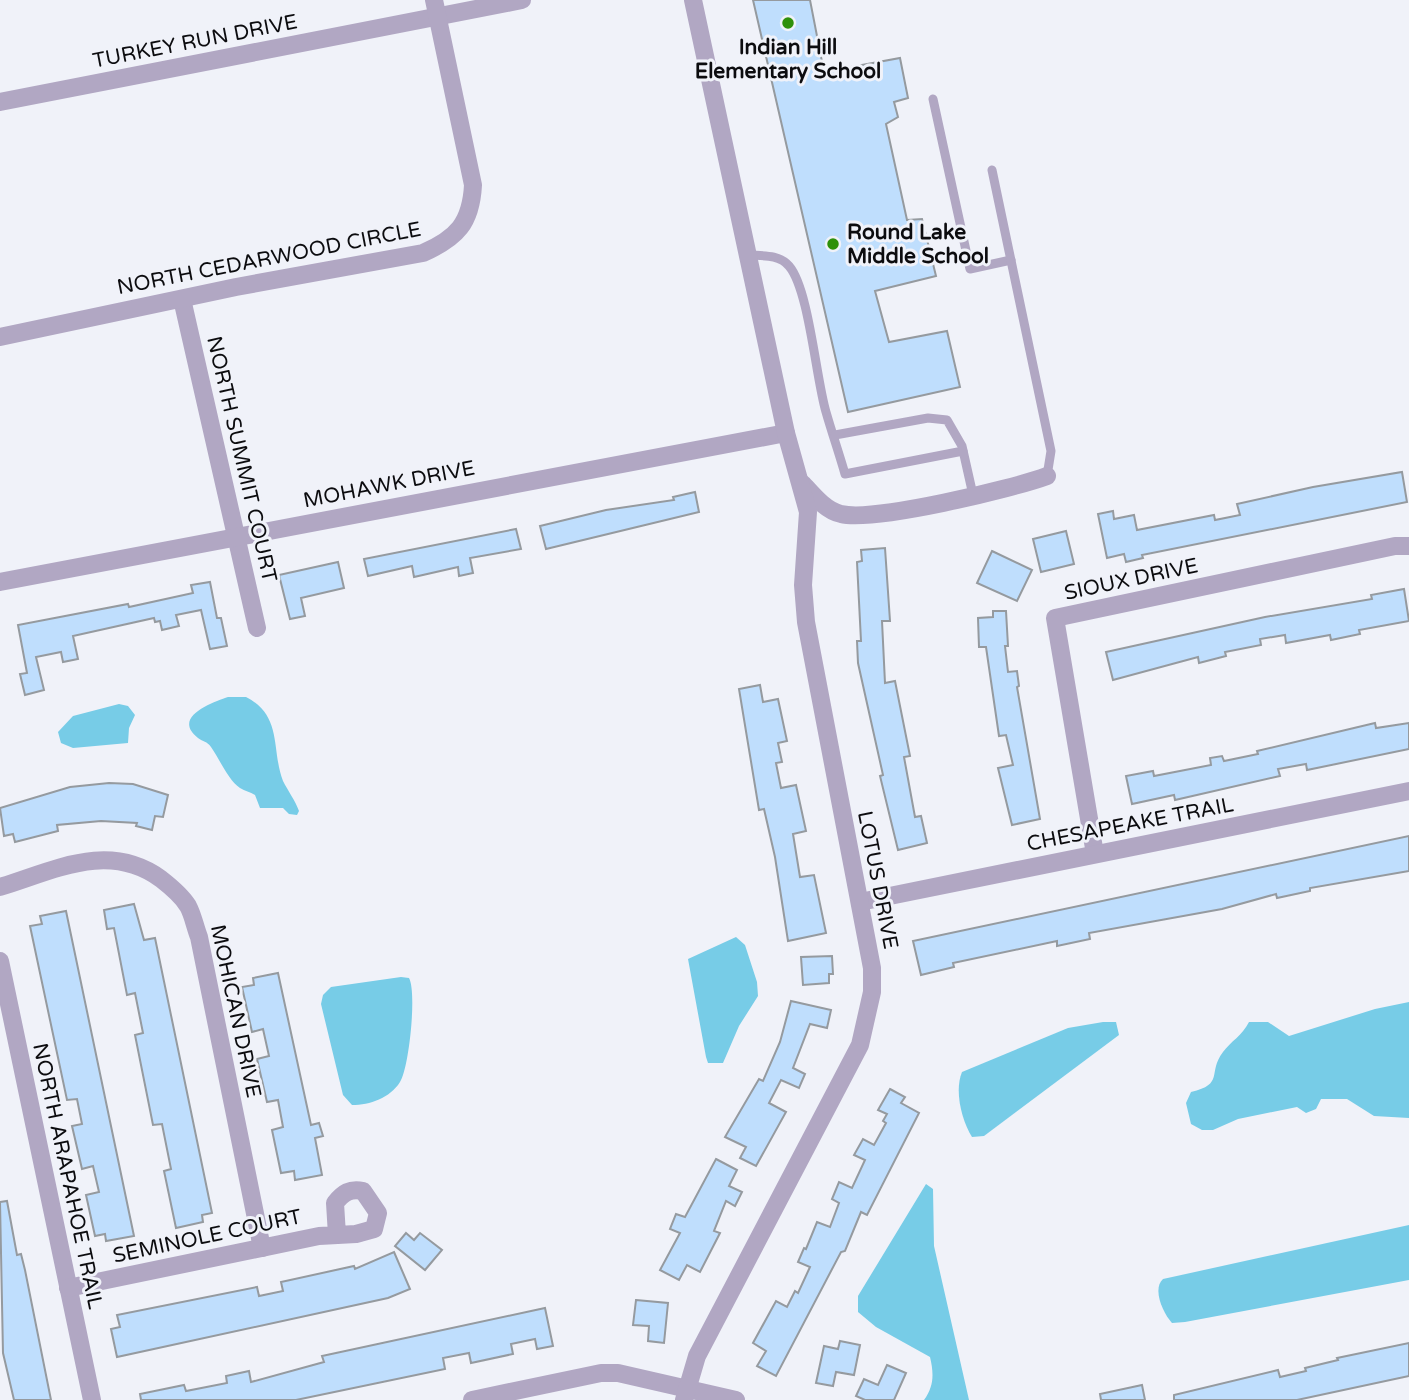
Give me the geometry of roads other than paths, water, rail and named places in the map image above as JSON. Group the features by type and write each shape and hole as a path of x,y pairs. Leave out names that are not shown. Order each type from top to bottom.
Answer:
{"street":[{"name":"TURKEY RUN DRIVE","path":"0,102 436,8 522,0"},
{"name":"LOTUS DRIVE","path":"686,1394 697,1356 860,1045 872,992 872,968 806,622 803,585 808,512 786,433 694,0"},
{"name":"NORTH CEDARWOOD CIRCLE","path":"0,337 423,253 444,244 462,227 472,207 473,185 436,8"},
{"name":"NORTH SUMMIT COURT","path":"182,299 257,628"},
{"name":"MOHAWK DRIVE","path":"0,582 786,433"},
{"path":"801,482 816,499 839,514 867,515 1015,488 1047,477"},
{"name":"SIOUX DRIVE","path":"1095,854 1055,618 1409,546"},
{"name":"CHESAPEAKE TRAIL","path":"860,902 1409,791"},
{"name":"MOHICAN DRIVE","path":"0,887 74,864 115,858 145,867 169,885 187,905 199,937 262,1248"},
{"name":"NORTH ARAPAHOE TRAIL","path":"0,961 93,1400"},
{"name":"SEMINOLE COURT","path":"68,1289 262,1248 374,1229 378,1213 369,1196 354,1189 342,1194 335,1203 337,1235"},
{"path":"472,1400 601,1373 618,1373 686,1394 736,1400"}],"lane":[{"path":"933,99 970,269 1011,260"},
{"path":"992,170 1051,451 1047,477"},
{"path":"748,254 775,257 789,266 805,309 825,412 835,435 845,474 962,451"},
{"path":"835,435 928,418 947,420 962,451 973,495"}],"water":[{"path":"228,697 246,697 266,714 274,734 279,769 299,811 297,815 289,814 283,808 260,808 255,795 236,784 209,745 191,730 189,723 197,712"},
{"path":"119,704 128,706 135,715 129,728 128,743 73,748 61,743 58,732 73,716"},
{"path":"736,937 745,945 757,982 758,996 739,1026 723,1063 708,1063 688,959"},
{"path":"409,978 412,998 411,1030 400,1082 385,1096 366,1104 352,1105 343,1095 321,1004 323,995 331,987"},
{"path":"1409,1002 1409,1118 1374,1116 1347,1099 1321,1099 1316,1109 1306,1113 1297,1107 1238,1119 1213,1130 1202,1130 1191,1124 1186,1103 1191,1092 1212,1081 1218,1059 1249,1022 1268,1022 1289,1036 1375,1009"},
{"path":"1116,1022 1119,1035 984,1136 972,1137 960,1106 962,1072 1068,1028"},
{"path":"926,1184 933,1189 934,1246 969,1400 924,1400 932,1380 930,1357 876,1327 858,1312 858,1296"},
{"path":"1409,1225 1409,1280 1185,1322 1172,1323 1160,1301 1158,1289 1163,1279"}],"place":[{"name":"Indian Hill Elementary School","path":"788,23"},
{"name":"Round Lake Middle School","path":"833,244"}]}
